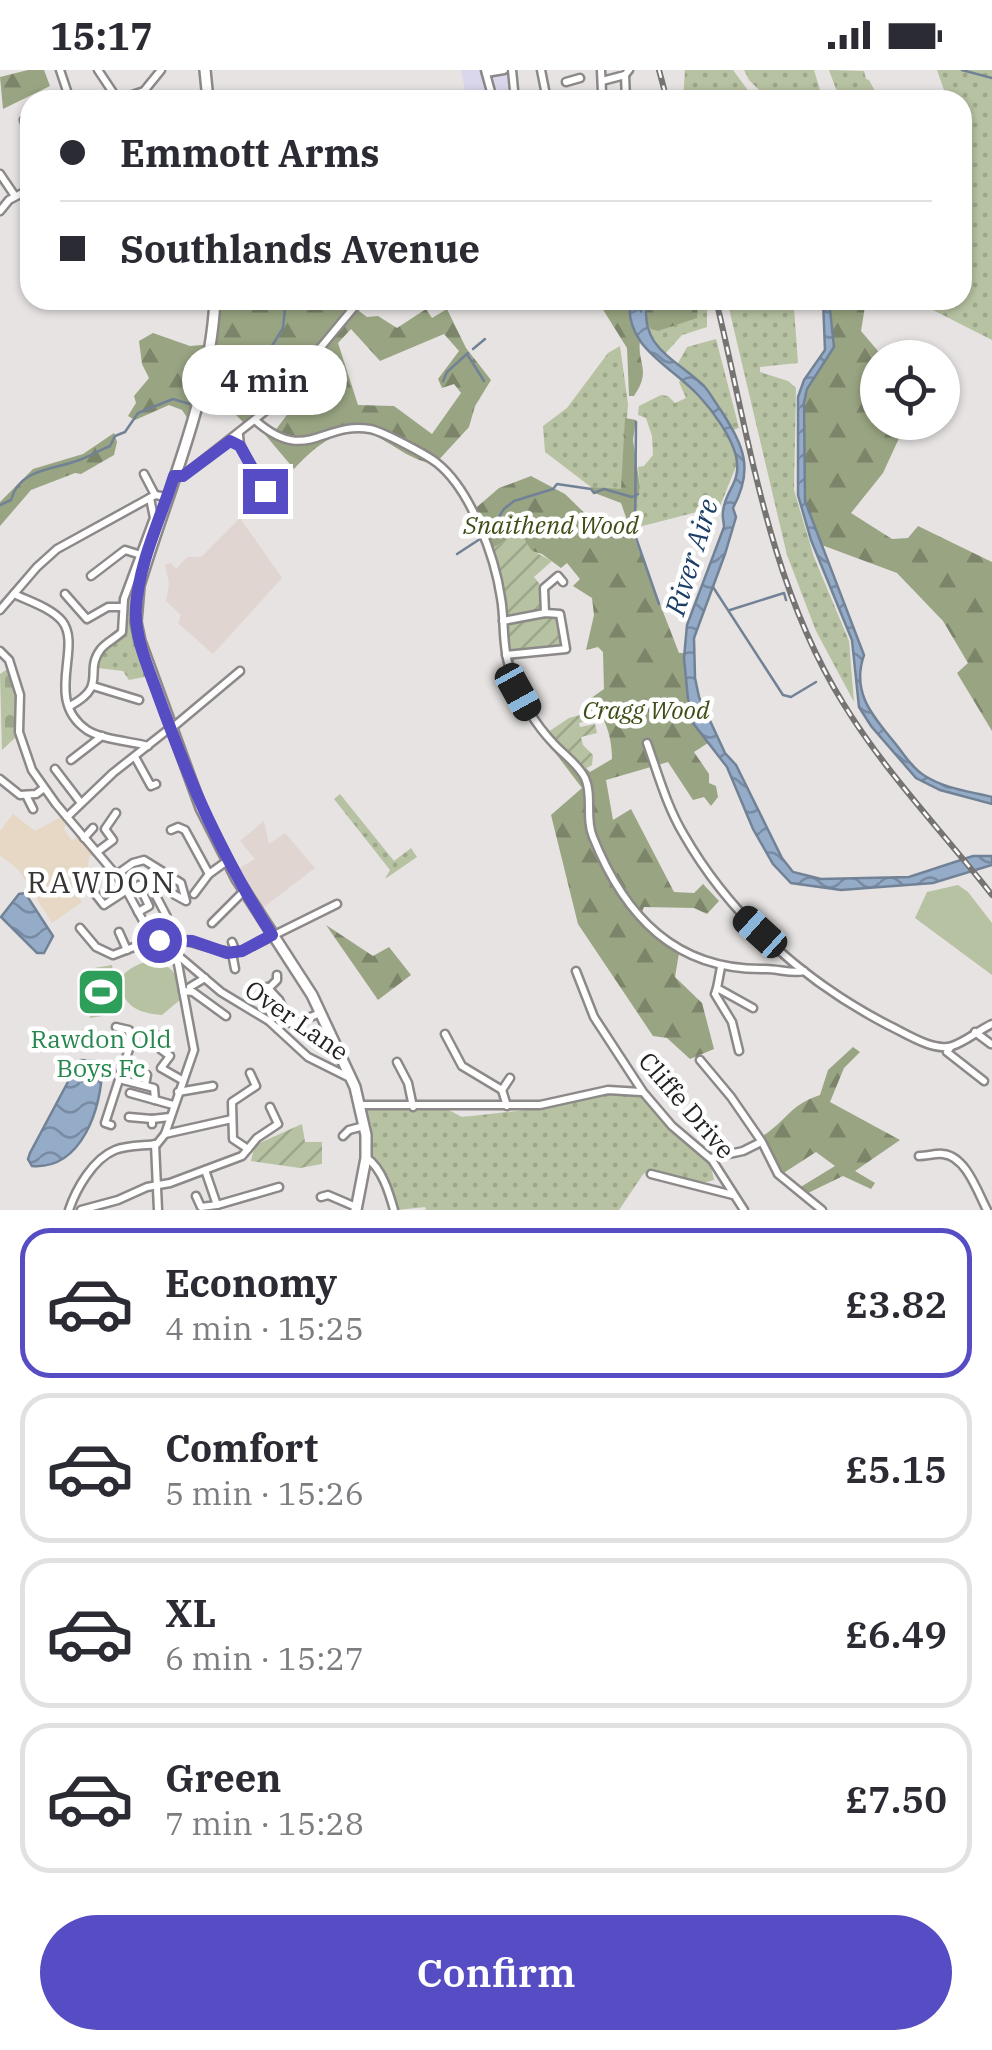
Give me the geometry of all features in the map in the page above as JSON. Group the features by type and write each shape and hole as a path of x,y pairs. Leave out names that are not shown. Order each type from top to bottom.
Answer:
{"main road":[{"path":"215,310 213,341 197,405 139,586 136,622 200,806 226,861 322,1012 352,1078 365,1126 366,1158 356,1208"}],"street":[{"path":"486,72 504,70"},
{"path":"570,70 574,80"},
{"path":"601,70 602,90"},
{"path":"602,81 627,73"},
{"path":"0,174 15,196"},
{"path":"0,211 20,194"},
{"path":"174,476 183,476 273,405 352,310"},
{"path":"256,420 293,442 355,428 385,433 436,462 486,536 504,621 506,656 518,692 534,721 586,780 592,835 630,906 667,943 721,967 798,973 804,970"},
{"path":"239,435 240,446 265,491"},
{"path":"230,441 240,446"},
{"path":"70,706 87,697 93,686 98,654 122,632 122,607 154,518 153,496 144,474"},
{"path":"0,610 57,549 93,524 153,496 167,497"},
{"path":"90,576 125,550 141,555"},
{"path":"545,614 544,588 558,576 563,582"},
{"path":"14,594 53,613 66,627 69,641 64,686 70,706 85,728 148,746"},
{"path":"65,594 87,619 108,607 122,607"},
{"path":"504,621 560,614 566,649 506,656"},
{"name":"Over Lane","path":"0,650 9,660 20,695 20,738 32,770 116,875 153,935 205,978 278,1029 308,1058 352,1078"},
{"path":"67,817 240,671"},
{"path":"93,686 139,700"},
{"path":"72,760 103,735"},
{"path":"647,743 683,834 738,912 804,970 876,1018 948,1050 984,1081"},
{"path":"135,757 146,781 151,786 156,784"},
{"path":"55,769 82,803"},
{"path":"0,779 14,792 26,794 44,788"},
{"path":"26,794 33,809"},
{"path":"97,852 113,840 105,829 116,814"},
{"path":"171,830 178,826 185,830 210,874"},
{"path":"84,838 93,828"},
{"path":"116,875 144,860 188,891"},
{"path":"175,896 185,902 188,891 226,861"},
{"path":"82,877 104,906 127,890"},
{"path":"138,912 149,906 139,885"},
{"path":"212,922 244,891"},
{"path":"80,928 100,950 113,955 127,950 153,935 168,917 156,896"},
{"path":"162,942 192,941 234,952 338,904"},
{"path":"119,932 127,950"},
{"path":"232,942 235,968"},
{"path":"166,1134 194,1050 187,989 176,953"},
{"path":"721,967 716,996 732,1022 739,1051"},
{"name":"Cliffe Drive","path":"576,971 594,1017 643,1092 672,1126 711,1158 744,1210"},
{"path":"276,975 268,988 287,1017 278,1029"},
{"path":"187,989 205,978"},
{"path":"716,988 753,1008"},
{"path":"187,989 226,1016"},
{"path":"264,998 279,1000"},
{"path":"285,1022 294,1024 322,1012"},
{"path":"948,1050 992,1024"},
{"path":"105,1124 129,1044 130,1028 116,1028"},
{"path":"975,1032 991,1044"},
{"path":"445,1034 462,1066 502,1090 507,1106"},
{"path":"158,1036 155,1049 170,1056 161,1068 182,1080"},
{"path":"118,1041 129,1044"},
{"path":"700,1060 762,1142 778,1174 822,1210"},
{"path":"398,1062 413,1107"},
{"path":"248,1150 235,1142 232,1100 256,1086 250,1074"},
{"path":"145,1086 148,1075"},
{"path":"502,1090 510,1078"},
{"path":"119,1079 156,1092 155,1100"},
{"path":"178,1092 214,1086"},
{"path":"361,1105 540,1105 608,1090 643,1092"},
{"path":"130,1093 173,1106"},
{"path":"81,1210 242,1156 257,1138 278,1124 270,1107"},
{"path":"129,1117 152,1121 170,1118"},
{"path":"70,1210 75,1193 106,1156 121,1149 155,1144 166,1134 232,1119"},
{"path":"346,1129 365,1126"},
{"path":"711,1158 744,1151 762,1142"},
{"path":"155,1144 158,1210"},
{"path":"919,1156 943,1154 954,1158 987,1210"},
{"path":"366,1158 378,1170 394,1210"},
{"path":"205,1170 218,1205"},
{"path":"651,1174 734,1196"},
{"path":"196,1196 201,1206 218,1205 279,1187"},
{"path":"321,1197 337,1197 356,1208"}],"shaded area":[{"path":"461,70 508,70 511,90 465,90"},
{"path":"240,518 282,578 213,654 178,623 181,615 166,601 169,584 165,564 171,563 176,569 187,557 201,557"},
{"path":"13,814 35,831 63,816 67,825 63,828 72,841 79,835 94,853 89,857 88,867 71,885 82,902 52,923 19,870 0,855 0,831"},
{"path":"264,821 269,844 285,833 315,868 260,910 236,870 255,859 240,841"}],"green space":[{"path":"44,70 50,86 20,90 20,101 3,109 0,77"},
{"path":"685,70 733,70 748,90 684,90"},
{"path":"744,70 814,70 820,90 759,90"},
{"path":"829,70 864,71 874,90 836,90"},
{"path":"937,70 992,70 992,340 933,310 972,310 972,90 944,90"},
{"path":"218,310 360,310 367,317 378,316 397,328 424,310 432,318 447,310 466,348 491,380 475,406 469,427 435,464 412,457 366,432 354,431 321,444 294,469 256,424 274,432 296,403 324,402 321,370 296,374 269,406 246,425 225,404 188,419 182,410 169,405 135,420 128,416 136,403 134,396 149,378 142,364 139,341 153,333 190,346 215,344","holes":["351,329 380,361 444,334 459,351 438,379 442,388 454,384 461,393 432,434 394,406 358,405 338,343"]},
{"path":"603,310 631,310 632,327 640,340 643,373 634,396 629,396 627,348"},
{"path":"645,310 697,310 697,318 658,331 651,329 644,318"},
{"path":"646,310 707,310 707,327 682,335 664,355 645,324"},
{"path":"729,310 794,310 798,363 760,367 760,372 788,381 796,388 794,490 814,557 849,641 854,702 816,631 787,555"},
{"path":"830,310 864,310 861,331 869,340 860,340 860,440 898,440 883,473 851,513 892,539 908,538 918,526 992,562 992,731 957,673 968,663 943,621 897,573 819,544 805,501 804,403 809,386 834,347"},
{"path":"716,339 739,428 733,430 704,386 677,365 687,347"},
{"path":"620,346 628,404 622,490 591,487 545,452 543,426 567,408 608,353"},
{"path":"681,380 716,418 730,440 737,464 720,506 631,529 640,487 638,467 653,455 652,436 646,418 638,415 639,406 661,395 675,403 686,398"},
{"path":"625,418 636,420 633,440 640,487 631,529 679,653 684,653 690,709 708,743 694,752 709,774 709,783 716,786 718,797 711,806 704,797 693,800 668,762 606,780 613,820 631,809 674,892 694,893 703,884 719,901 707,914 694,908 644,907 638,921 679,953 675,977 702,1003 714,1049 690,1059 667,1038 653,1036 578,924 551,815 582,788 527,716 510,682 497,591 482,537 470,513 499,488 531,476 565,494 606,534 630,529 621,503 592,492 591,487 621,489","holes":["520,532 531,551 561,568 567,563 580,579 573,586 592,598 594,615 586,650 598,647 603,652 604,689 587,701 590,711 598,710 604,721 612,759 590,772 535,717 537,713 518,682 493,548"]},
{"path":"114,433 114,455 81,474 31,490 0,526 0,502 33,469 83,454"},
{"path":"520,532 531,550 552,561 534,577 542,587 542,613 505,619 493,548"},
{"path":"135,579 138,580 134,597 149,676 129,680 123,671 98,668 101,653 120,636 126,600"},
{"path":"558,616 564,647 508,654 505,622"},
{"path":"9,668 17,693 17,736 2,750 0,674"},
{"path":"591,712 594,719 579,723 580,727 595,724 597,733 581,737 593,755 592,765 585,769 548,732 569,718"},
{"path":"340,794 394,861 411,848 417,857 385,879 390,870 334,799"},
{"path":"958,885 992,923 992,975 915,918 927,892"},
{"path":"326,925 373,956 389,947 411,975 378,1000"},
{"path":"156,961 172,971 181,992 181,999 162,1015 132,1006 124,996 120,979 135,966"},
{"name":"Rawdon Old Boys Fc","path":"112,965 120,1013 90,1018 82,970"},
{"path":"853,1047 860,1052 844,1068 830,1102 900,1140 855,1171 875,1183 871,1189 843,1176 808,1193 799,1188 835,1166 816,1152 782,1174 761,1137 801,1104 820,1095 828,1070"},
{"path":"643,1093 670,1129 710,1162 714,1180 699,1184 644,1173 619,1210 397,1210 385,1177 370,1152 365,1107 411,1111 443,1107 462,1117 544,1108 571,1097"},
{"path":"302,1124 305,1142 322,1142 322,1164 300,1168 251,1161 255,1145"}],"water":[{"path":"630,310 646,310 648,330 654,341 707,389 741,447 745,470 733,508 736,517 694,638 695,678 699,697 725,753 736,765 782,858 793,872 821,879 909,877 973,856 992,856 992,865 933,883 841,890 791,883 773,864 753,829 727,767 693,723 684,658 687,625 724,527 724,504 737,473 734,448 704,402 642,344"},
{"path":"823,310 830,310 834,347 807,389 804,403 805,501 864,655 860,682 867,706 917,770 941,784 992,797 992,804 940,790 916,778 859,707 852,640 811,540 798,495 798,397 804,380 825,350"},
{"path":"25,893 53,936 44,953 37,953 1,917 19,894"},
{"path":"81,1060 96,1061 102,1067 93,1118 76,1148 64,1158 49,1165 32,1166 30,1153 70,1078 73,1065"}],"waterway":[{"path":"962,70 992,78"},
{"path":"201,408 208,407 213,398 238,392 239,382 248,379 283,328 285,310"},
{"path":"473,349 485,339"},
{"path":"443,381 447,372 468,353"},
{"path":"467,354 484,381"},
{"path":"0,505 11,500 22,481 31,475 110,446 138,413 173,399 193,405"},
{"name":"River Aire","path":"636,422 635,535 659,604"},
{"path":"487,535 514,501 553,489 557,484 591,489 594,493 604,489 632,497 638,494"},
{"path":"457,554 480,539"},
{"name":"River Aire","path":"713,587 783,695 791,697 816,682"},
{"path":"730,610 784,593 786,600"}],"railway":[{"path":"659,70 664,90"},
{"path":"718,310 764,507 796,608 817,657 877,753 992,895"}],"place":[{"name":"Rawdon Old Boys Fc","path":"101,992"}],"district":[{"name":"RAWDON","path":"102,881"}],"route":[{"path":"159,940 192,941 227,953 242,951 272,935 226,861 200,806 146,662 136,622 139,586 174,476 183,476 230,441 240,446 265,491"}],"park label":[{"name":"Snaithend Wood","path":"551,524"},
{"name":"Cragg Wood","path":"646,709"}]}
